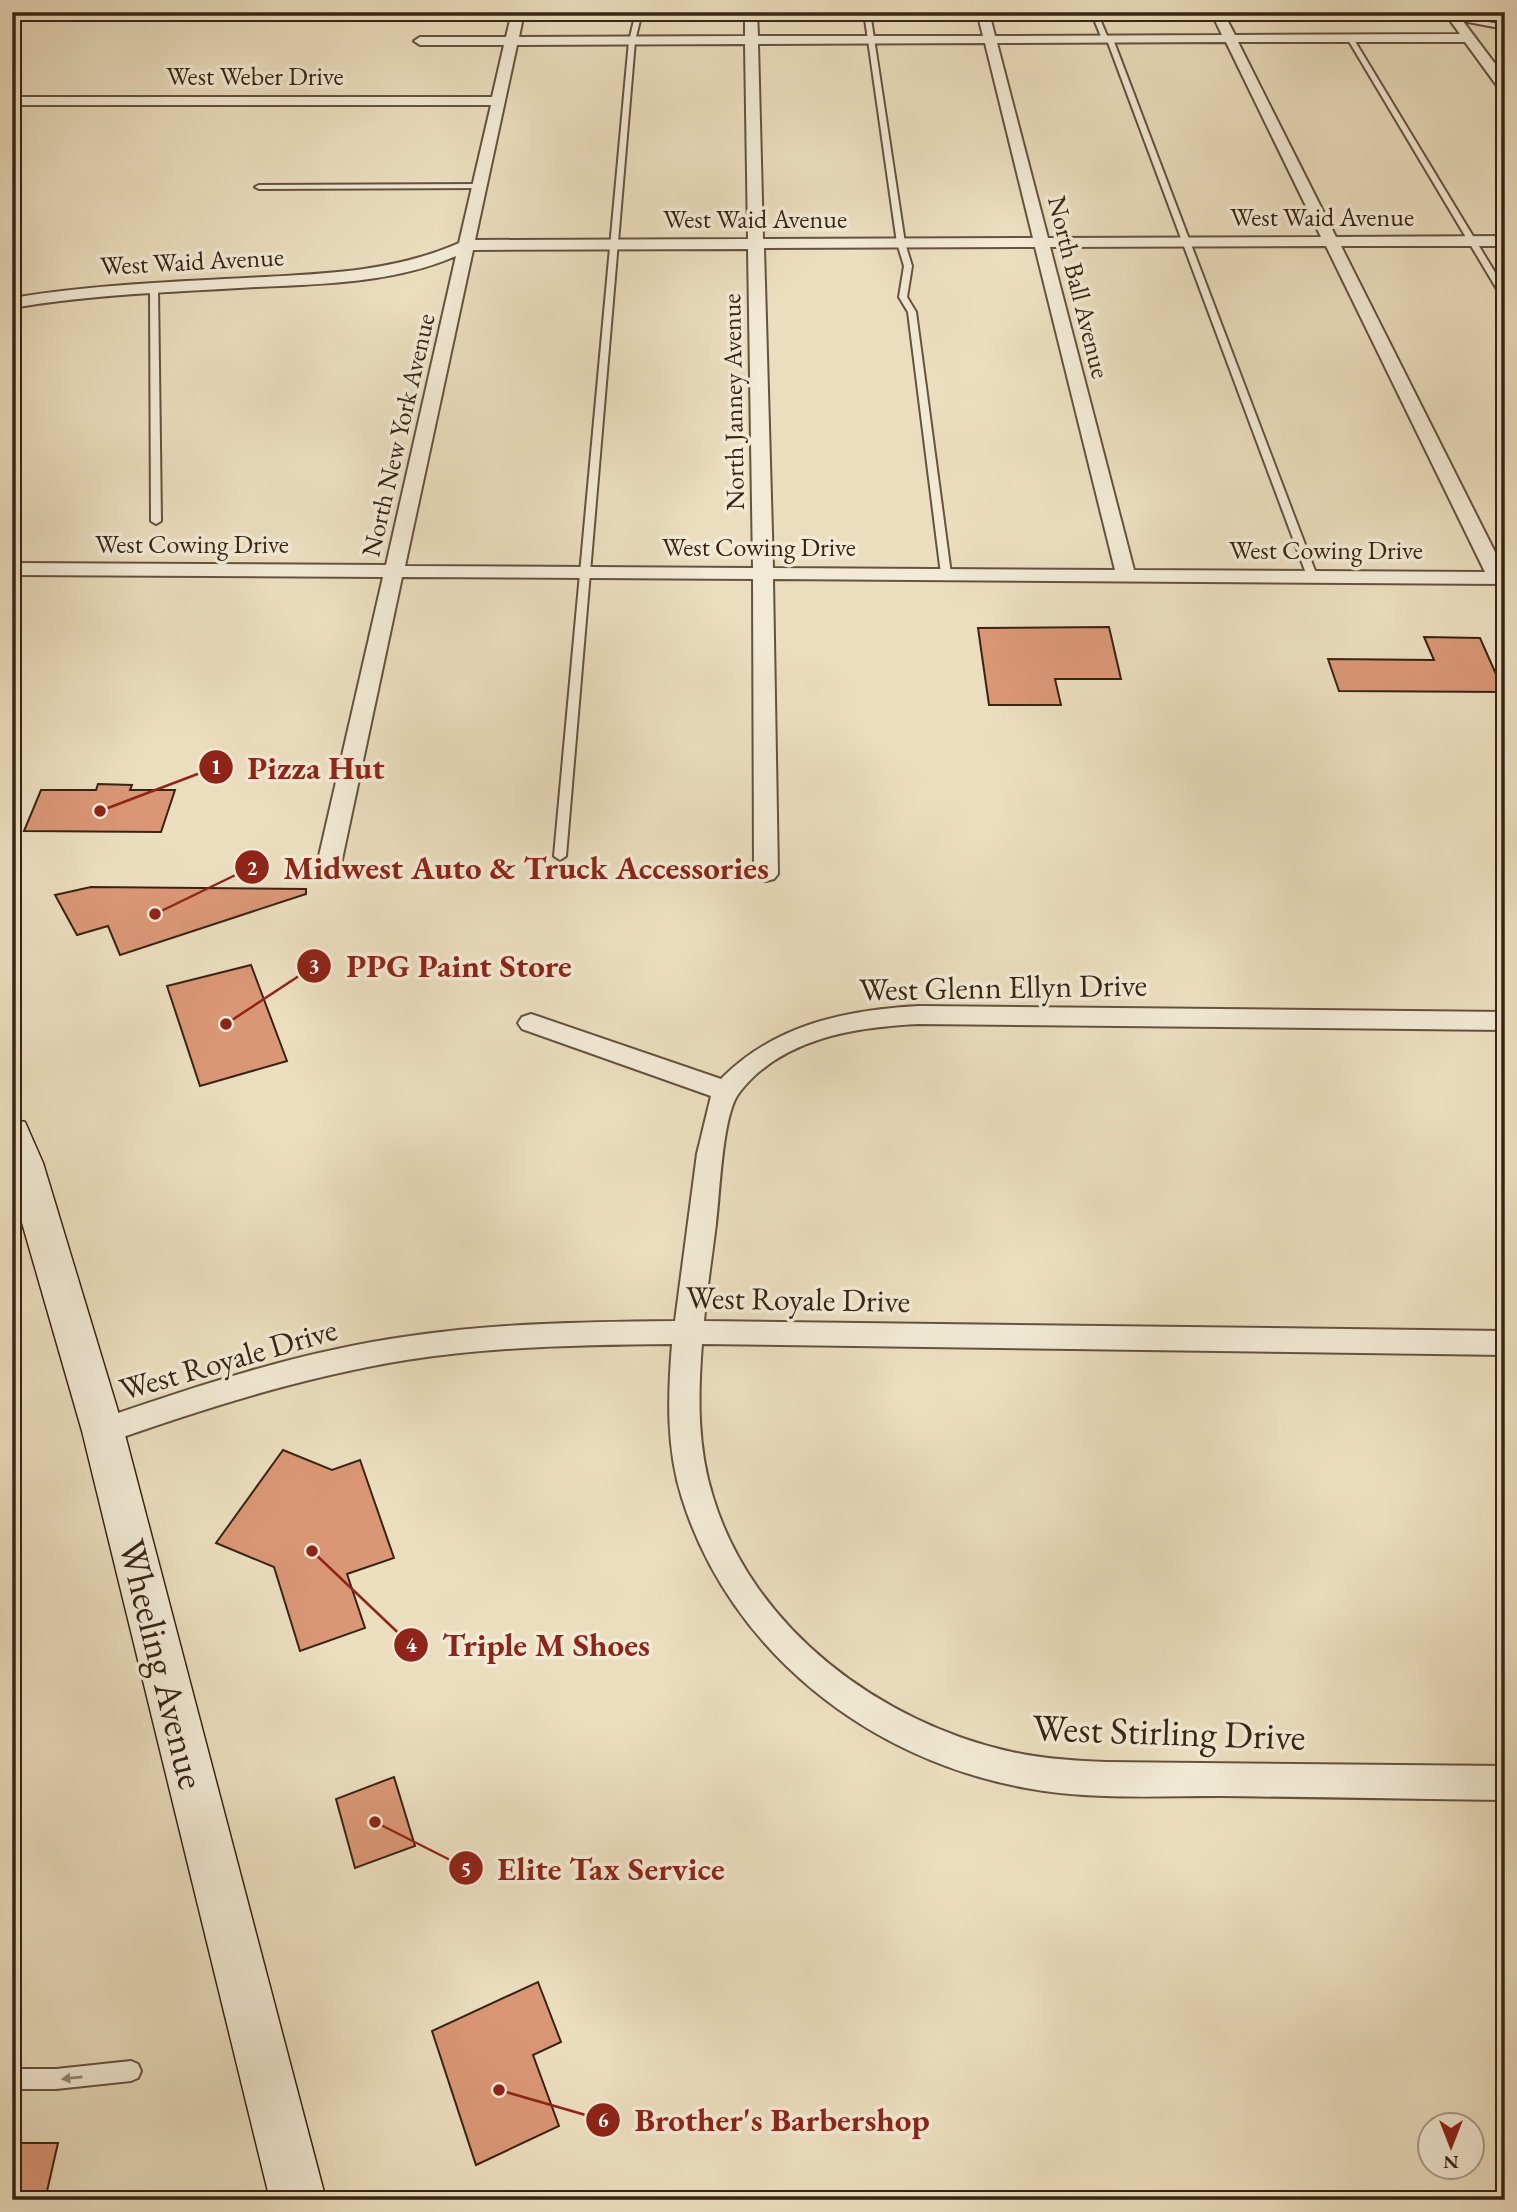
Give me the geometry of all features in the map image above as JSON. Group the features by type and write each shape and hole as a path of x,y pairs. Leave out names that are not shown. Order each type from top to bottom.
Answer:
{"main road":[{"name":"Wheeling Avenue","path":"12,1132 24,1163 103,1431 299,2200"}],"street":[{"name":"North New York Avenue","path":"328,869 468,245 497,101 519,12"},
{"name":"North Janney Avenue","path":"751,12 763,573 766,874"},
{"name":"North Ball Avenue","path":"983,12 1126,575"},
{"path":"1217,12 1502,578"},
{"path":"1452,15 1505,87"},
{"path":"420,41 1468,38"},
{"name":"West Weber Drive","path":"12,101 497,101"},
{"name":"West Waid Avenue","path":"12,303 76,293 323,279 387,271 431,261 468,245 1505,241"},
{"name":"West Cowing Drive","path":"12,569 1502,578"},
{"name":"West Glenn Ellyn Drive","path":"726,1091 771,1052 806,1033 855,1020 886,1016 1505,1021"},
{"path":"531,1023 726,1091 717,1119 690,1332"},
{"name":"West Royale Drive","path":"103,1431 255,1382 386,1352 450,1342 568,1333 690,1332 1505,1343"},
{"name":"West Stirling Drive","path":"690,1332 684,1405 686,1449 696,1501 718,1552 744,1596 777,1637 822,1679 872,1713 911,1734 990,1762 1028,1772 1108,1779 1505,1783"}],"lane":[{"path":"561,856 584,572 617,244 632,41 639,12"},
{"path":"867,12 901,243 908,265 903,297 912,312 946,574"},
{"path":"1094,12 1187,242 1312,576"},
{"path":"1452,15 1505,27"},
{"path":"1350,38 1505,296"},
{"path":"259,187 480,186"},
{"path":"154,288 156,521"},
{"path":"12,2079 56,2079 131,2071"}],"building":[{"path":"1109,627 1121,679 1055,679 1061,705 989,705 978,628"},
{"path":"1424,637 1480,638 1504,692 1339,691 1328,659 1434,660"},
{"path":"98,784 132,785 130,790 175,790 161,832 24,831 41,790 96,790"},
{"path":"91,887 306,889 306,894 120,955 108,926 77,935 55,895"},
{"path":"251,965 287,1061 200,1086 167,986"},
{"path":"283,1450 332,1470 360,1460 394,1558 347,1574 365,1628 300,1651 274,1567 216,1543"},
{"path":"394,1777 415,1846 355,1868 336,1799"},
{"path":"538,1982 561,2042 533,2055 559,2126 476,2165 432,2031"},
{"path":"12,2143 58,2143 45,2200 12,2200"}],"place":[{"name":"Pizza Hut","path":"100,811"},
{"name":"Midwest Auto & Truck Accessories","path":"155,914"},
{"name":"PPG Paint Store","path":"226,1024"},
{"name":"Triple M Shoes","path":"312,1551"},
{"name":"Elite Tax Service","path":"375,1822"},
{"name":"Brother's Barbershop","path":"499,2090"}]}
